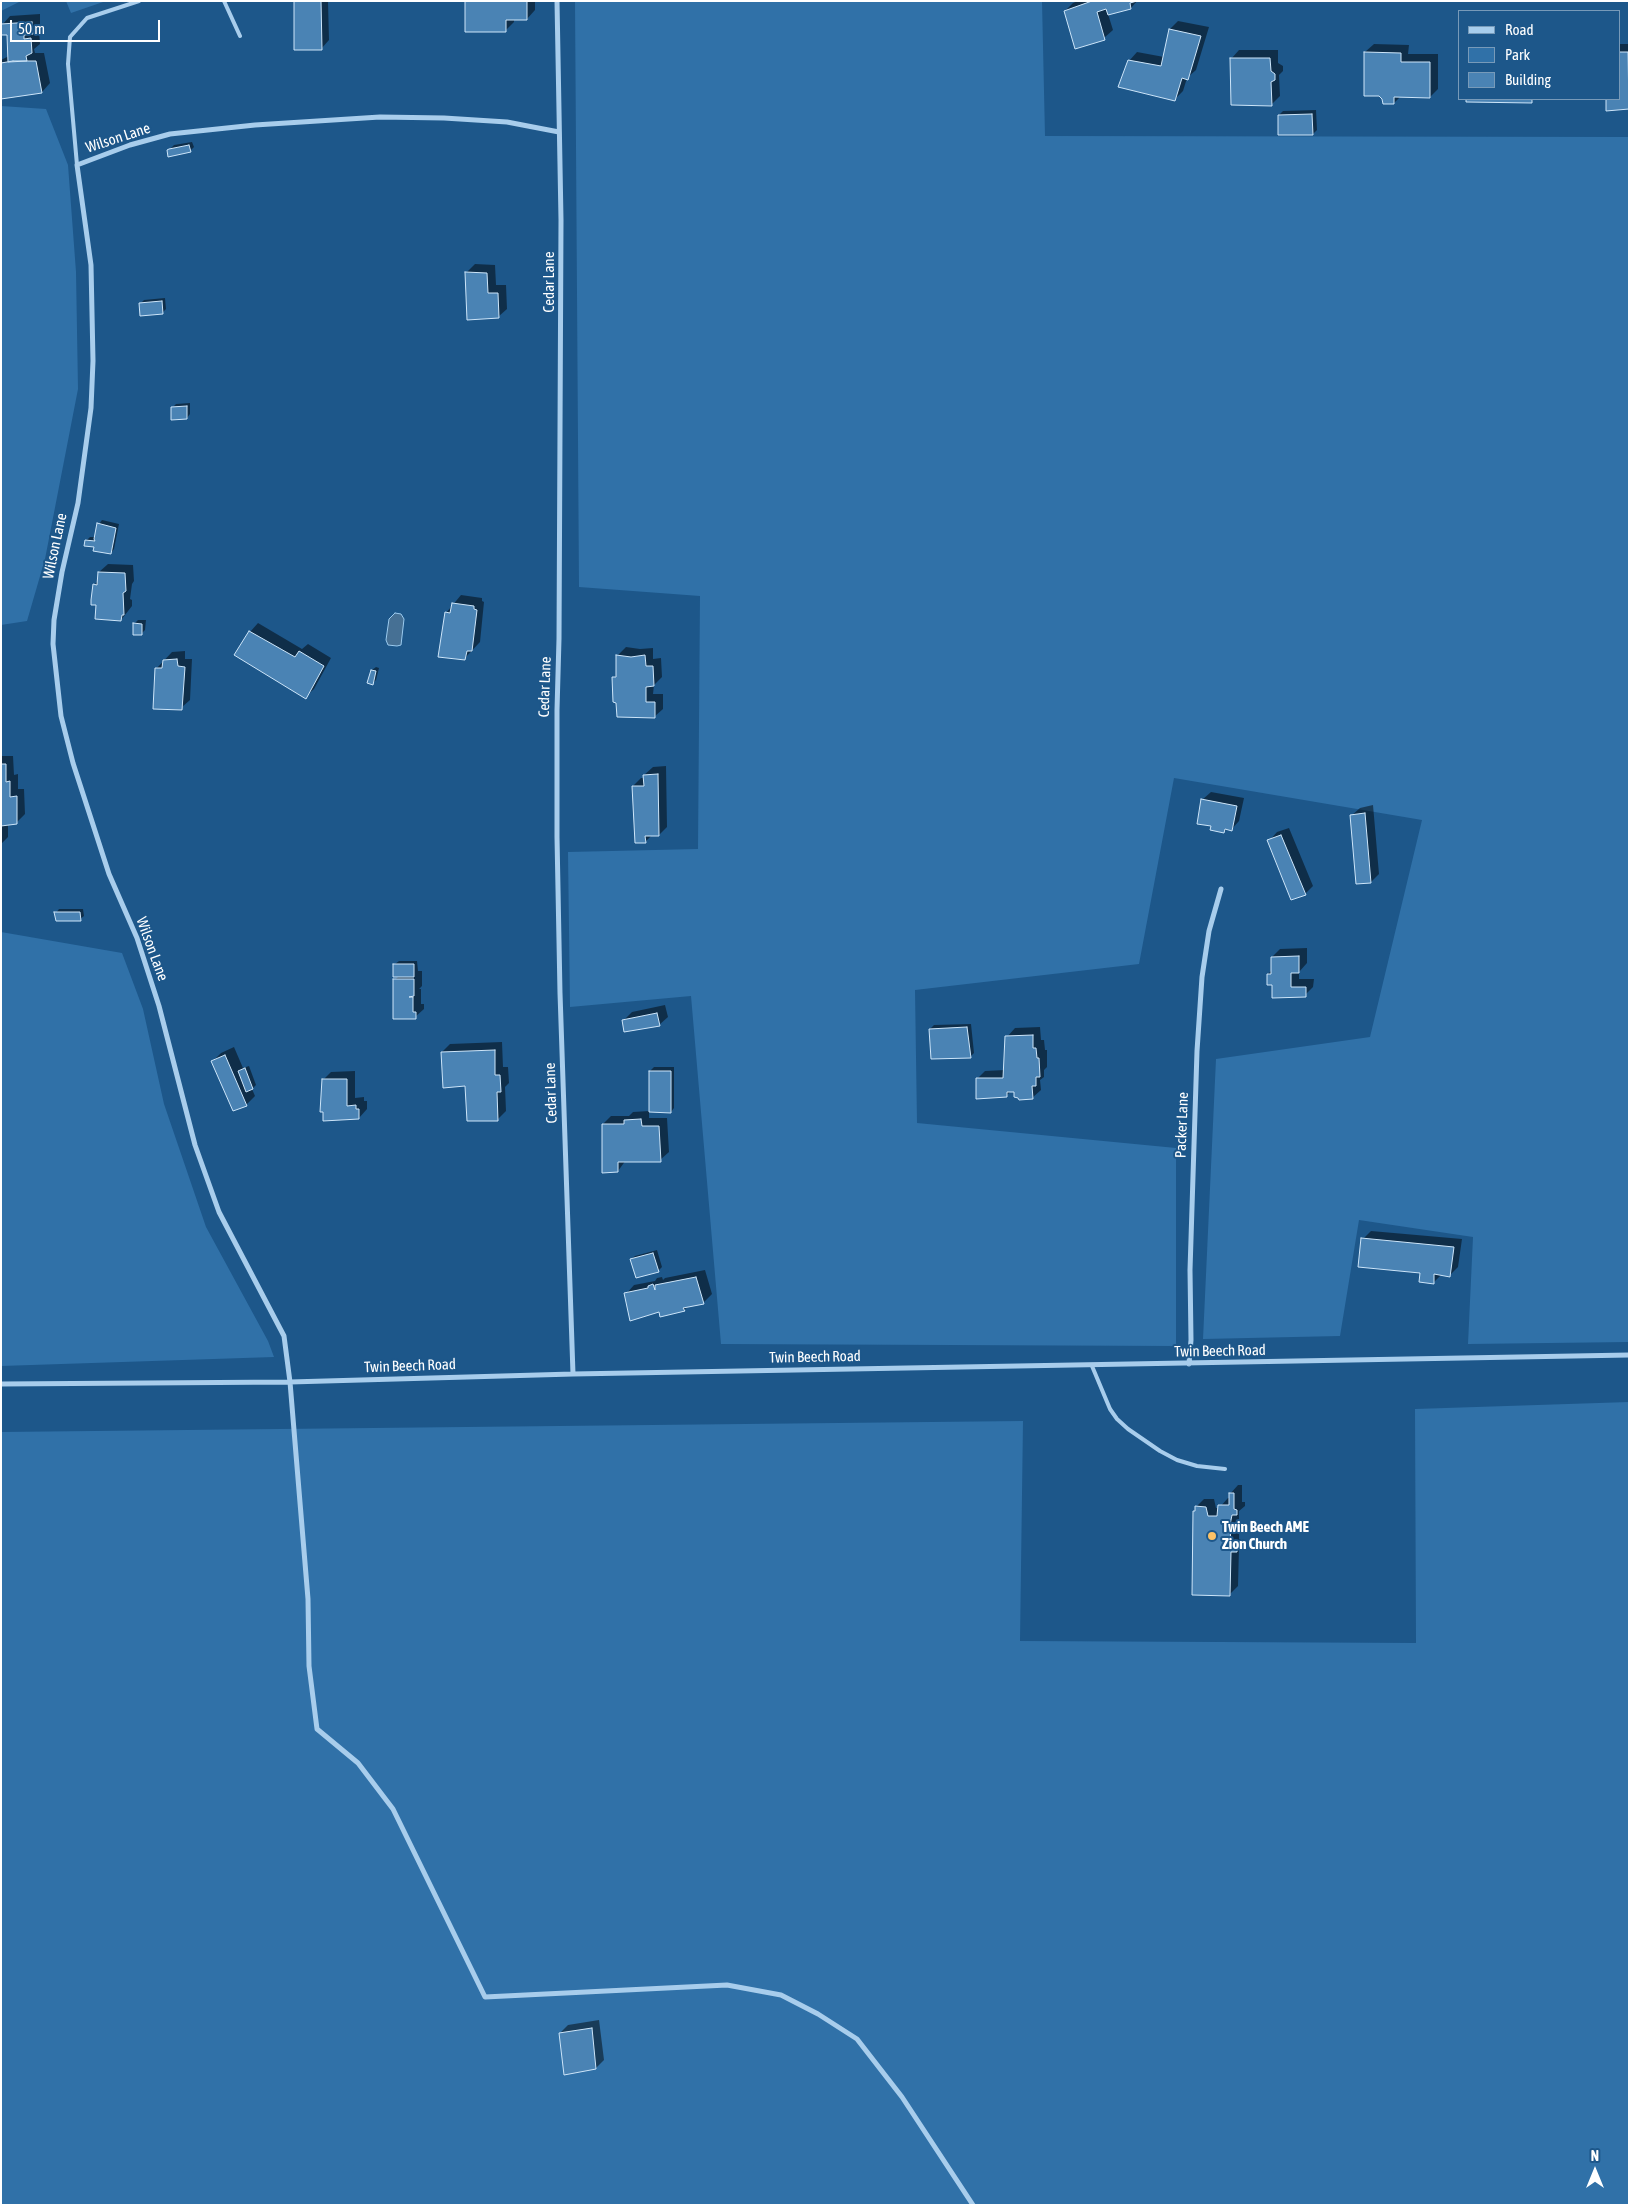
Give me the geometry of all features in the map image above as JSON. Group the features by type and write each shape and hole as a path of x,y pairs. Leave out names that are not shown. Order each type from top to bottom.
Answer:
{"street":[{"name":"Cedar Lane","path":"557,1 562,220 559,639 556,710 557,837 560,1002 573,1374"},
{"name":"Wilson Lane","path":"559,132 507,122 444,118 380,117 255,125 170,134 130,145 77,165 90,265 93,361 91,408 78,503 62,572 54,620 53,644 61,716 73,763 109,874 137,938 159,1006 195,1144 220,1212 284,1336 290,1382 308,1599 308,1666 317,1729 358,1763 394,1809 484,1997 726,1985 781,1995 818,2014 857,2039 902,2097 973,2205"},
{"name":"Packer Lane","path":"1189,1364 1197,1051 1202,977 1208,940 1221,889"},
{"name":"Twin Beech Road","path":"1,1384 290,1382 573,1374 1629,1355"}],"lane":[{"path":"77,165 68,64 70,36 87,18 139,1"},
{"path":"224,1 240,36"},
{"path":"1092,1366 1110,1409 1128,1429 1160,1451 1178,1460 1197,1466 1225,1469"}],"green space":[{"path":"1,1 21,1 1,11"},
{"path":"66,1 106,1 71,13"},
{"path":"575,1 1042,1 1045,136 1629,137 1629,1342 1468,1344 1473,1237 1359,1220 1340,1336 1203,1339 1216,1059 1370,1037 1422,820 1174,778 1139,964 915,990 917,1123 1176,1148 1176,1346 721,1344 691,996 570,1007 568,852 698,849 700,596 579,587"},
{"path":"1,106 46,109 68,165 76,272 78,389 45,559 27,621 1,625"},
{"path":"1,932 122,953 143,1009 164,1104 206,1227 268,1341 274,1357 1,1366"},
{"path":"1629,1402 1629,2205 1,2205 1,1432 1023,1421 1020,1641 1416,1643 1415,1409"}],"shaded area":[{"path":"395,613 401,614 404,619 401,645 397,646 388,645 386,640 389,619"}],"building":[{"path":"294,1 321,1 322,50 294,50"},
{"path":"465,1 527,1 527,20 506,20 506,32 465,32"},
{"path":"1092,1 1137,1 1130,3 1131,9 1108,15 1106,9 1097,12 1105,40 1075,49 1064,11"},
{"path":"32,22 33,34 24,35 24,39 31,38 32,53 26,56 27,61 8,62 7,35 1,35 1,24"},
{"path":"1169,29 1201,36 1188,80 1182,78 1175,101 1118,87 1128,60 1161,66"},
{"path":"1364,52 1401,53 1401,62 1430,62 1430,98 1394,97 1394,104 1383,104 1379,96 1364,96"},
{"path":"1620,52 1628,52 1629,109 1606,111 1606,100 1620,100"},
{"path":"1230,58 1270,58 1271,71 1275,74 1275,80 1271,82 1272,106 1231,105"},
{"path":"36,61 42,93 1,99 1,63"},
{"path":"1466,100 1532,100 1532,103 1466,102"},
{"path":"1312,114 1313,135 1278,135 1278,115"},
{"path":"189,145 191,152 168,157 167,150"},
{"path":"465,272 487,273 488,293 498,293 499,318 467,320"},
{"path":"162,301 163,314 140,316 139,303"},
{"path":"187,406 187,419 171,420 171,407"},
{"path":"97,523 116,528 111,554 93,551 94,547 84,546 85,540 95,541"},
{"path":"98,572 125,573 126,591 123,593 124,615 122,615 121,621 95,619 96,605 91,605 91,600 93,584 97,585"},
{"path":"452,603 474,606 474,609 477,610 472,651 467,651 465,660 438,657 445,612 450,613"},
{"path":"133,623 142,624 142,635 133,635"},
{"path":"249,631 295,657 299,651 324,666 306,699 234,655"},
{"path":"616,655 631,657 645,655 646,666 653,666 654,686 646,687 646,702 655,702 655,718 617,717 616,703 613,702 612,677 616,677"},
{"path":"177,659 178,666 185,667 182,710 153,709 155,668 162,668 163,660"},
{"path":"371,670 376,671 373,685 367,683"},
{"path":"1,764 6,764 6,782 10,781 10,797 17,796 17,824 1,826"},
{"path":"658,774 659,836 645,836 646,843 635,843 632,786 644,786 643,775"},
{"path":"1201,799 1237,806 1232,831 1225,829 1224,833 1210,830 1211,826 1197,824"},
{"path":"1365,813 1371,883 1356,884 1350,815"},
{"path":"1281,835 1306,895 1291,900 1267,840"},
{"path":"54,912 80,912 81,921 56,921"},
{"path":"1299,956 1299,973 1291,973 1291,987 1306,987 1306,997 1272,998 1272,985 1267,985 1267,974 1271,974 1271,957"},
{"path":"393,964 414,964 414,977 393,977"},
{"path":"393,979 414,979 414,996 409,997 413,997 413,1012 416,1012 416,1019 393,1019"},
{"path":"657,1013 660,1026 624,1032 622,1020"},
{"path":"967,1027 971,1058 931,1059 929,1029"},
{"path":"1033,1035 1033,1048 1036,1048 1037,1058 1039,1058 1040,1077 1036,1077 1036,1086 1032,1086 1033,1099 1019,1100 1014,1097 1014,1092 1007,1092 1007,1097 976,1099 976,1078 1003,1078 1005,1036"},
{"path":"495,1050 495,1075 500,1075 501,1092 497,1092 498,1121 467,1121 465,1086 443,1088 441,1052"},
{"path":"225,1055 247,1106 233,1111 211,1061"},
{"path":"245,1068 253,1089 246,1092 238,1071"},
{"path":"649,1071 671,1071 671,1113 649,1112"},
{"path":"322,1079 347,1079 347,1106 356,1105 356,1109 359,1109 359,1119 323,1121 323,1112 320,1112"},
{"path":"641,1119 642,1126 659,1126 661,1162 618,1162 618,1172 602,1173 602,1124 624,1124 624,1120"},
{"path":"1361,1238 1454,1247 1450,1277 1434,1274 1434,1284 1419,1282 1420,1273 1358,1267"},
{"path":"653,1253 659,1272 636,1278 630,1259"},
{"path":"696,1277 704,1304 683,1308 685,1311 660,1317 659,1312 630,1321 624,1293 648,1288 648,1286 653,1284 655,1290 655,1285"},
{"name":"Twin Beech AME Zion Church","path":"1229,1493 1234,1493 1234,1509 1237,1510 1237,1515 1232,1515 1230,1525 1231,1547 1237,1547 1237,1552 1231,1552 1230,1596 1192,1595 1193,1511 1195,1511 1195,1506 1206,1507 1208,1516 1217,1516 1218,1505 1229,1505"},
{"path":"592,2028 596,2069 564,2075 559,2033"}],"place":[{"name":"Twin Beech AME Zion Church","path":"1212,1536"}]}
